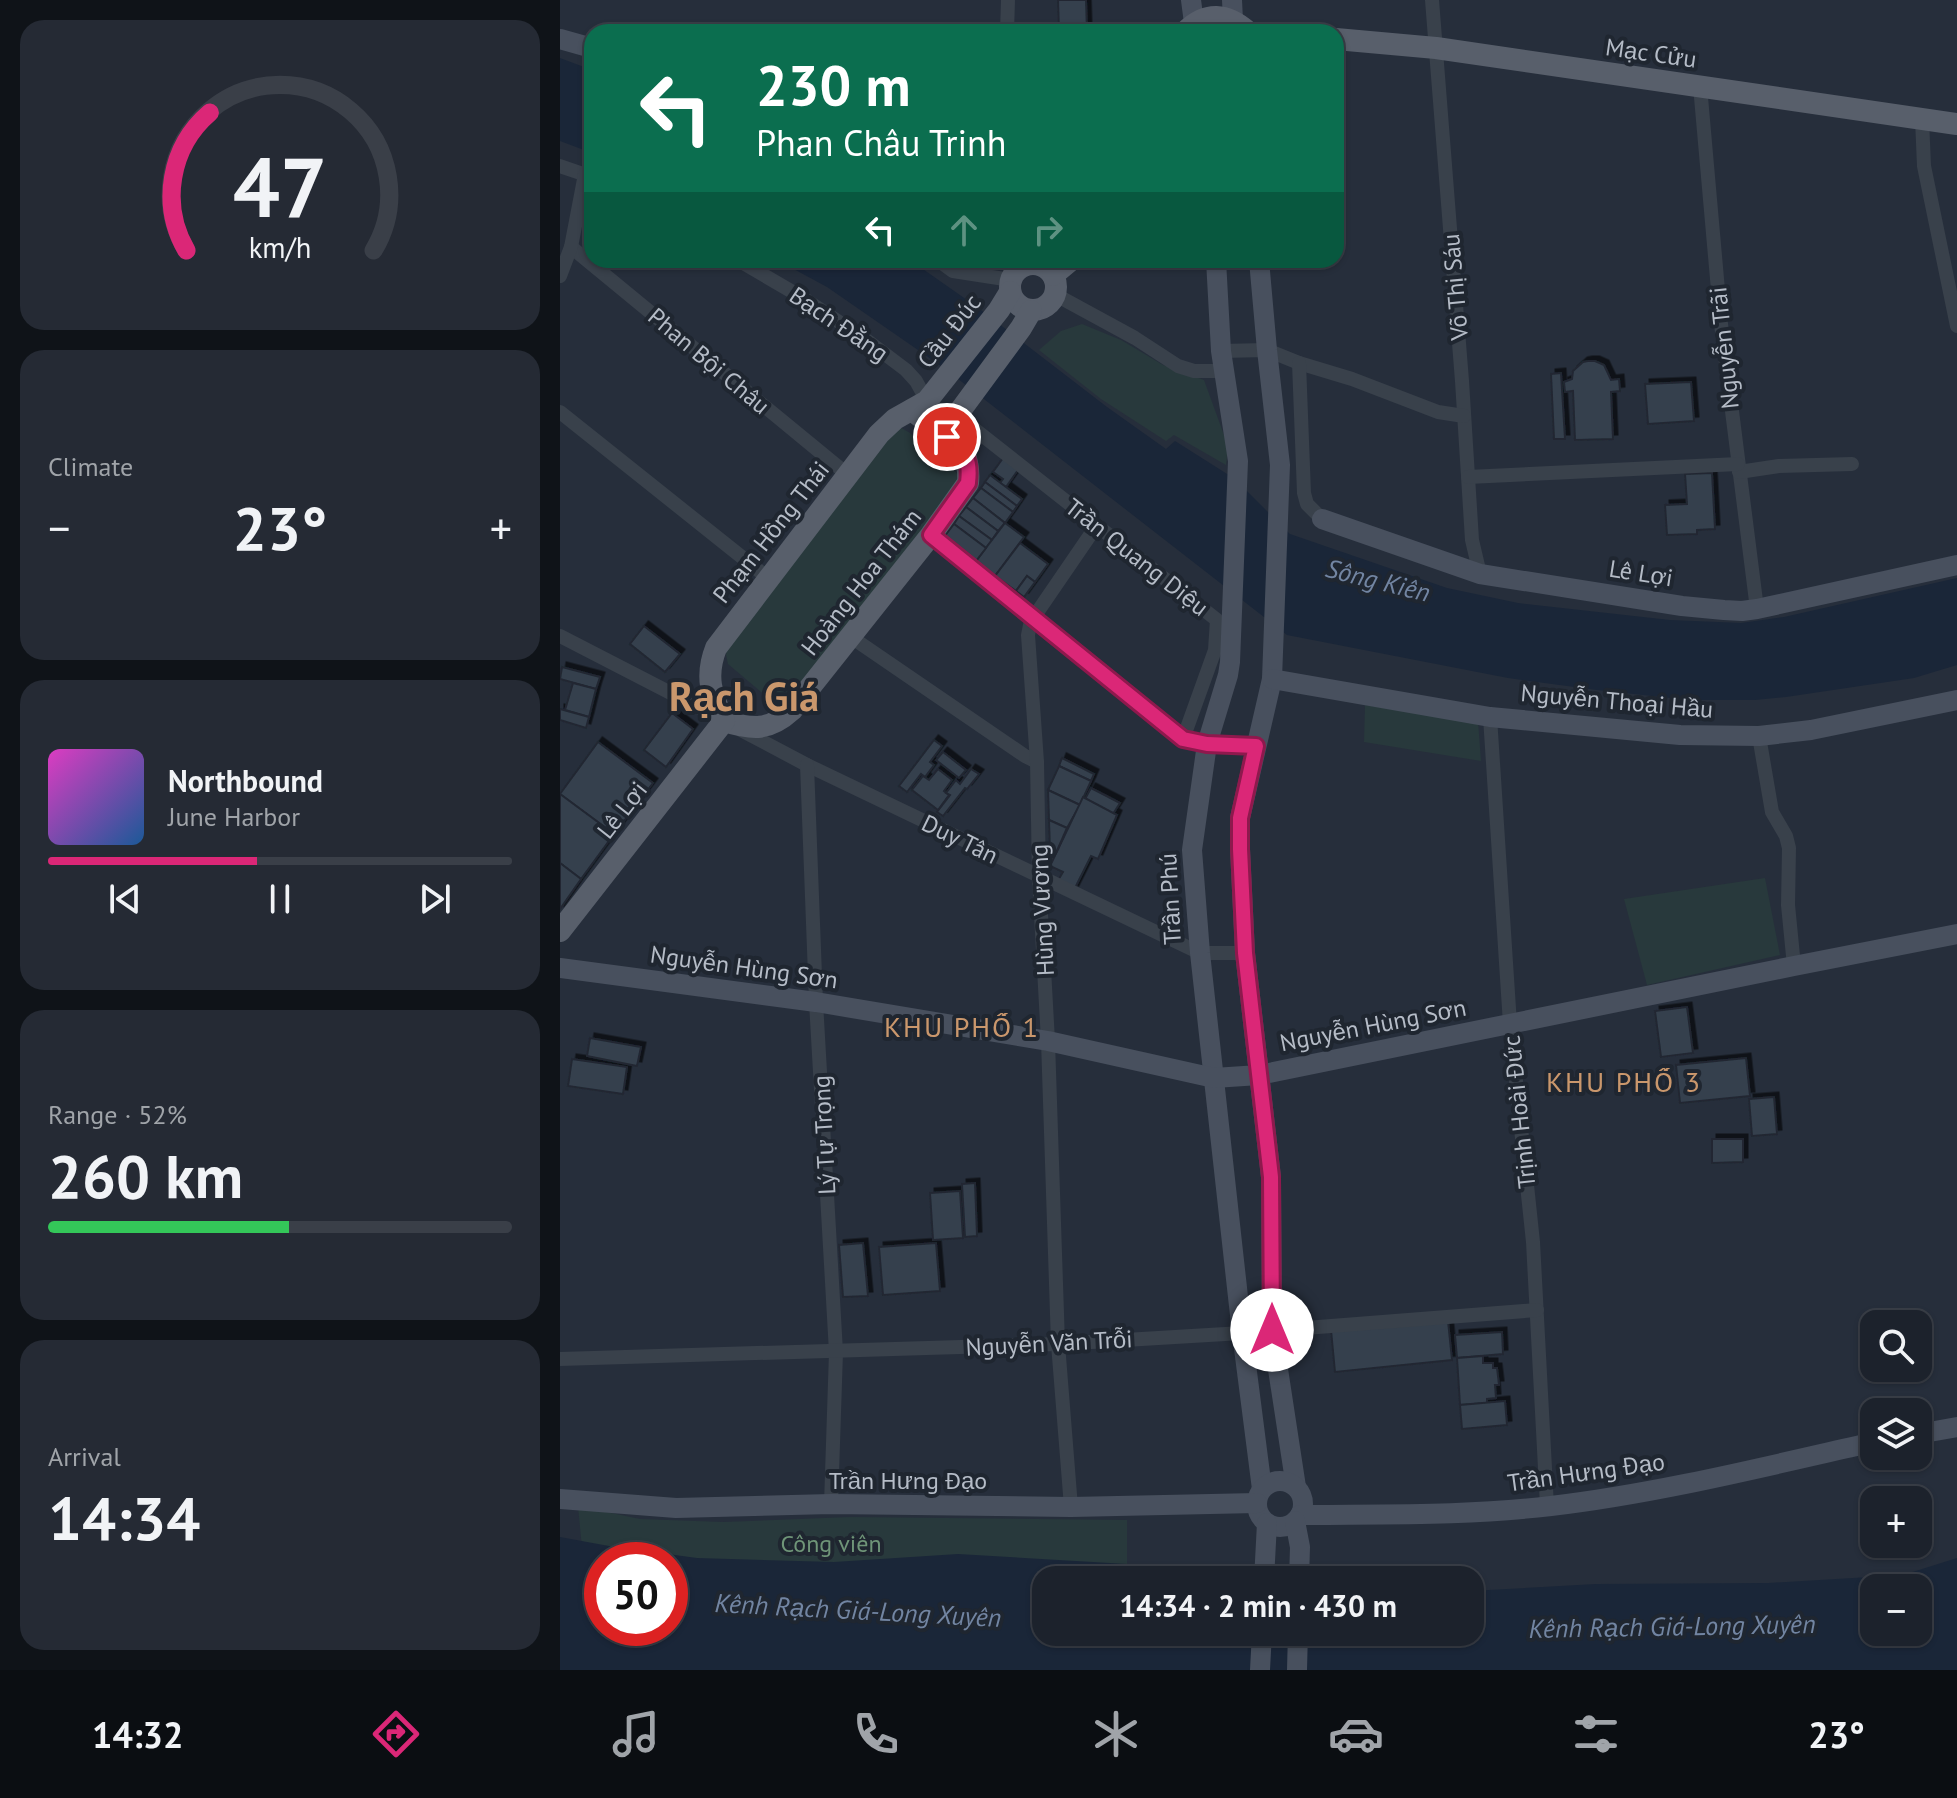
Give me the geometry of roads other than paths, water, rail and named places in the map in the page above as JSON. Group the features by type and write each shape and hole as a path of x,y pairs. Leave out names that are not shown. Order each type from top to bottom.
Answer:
{"main road":[{"path":"1197,24 1213,16 1240,21"},
{"name":"Mạc Cửu","path":"1344,40 1436,48 1957,124"},
{"path":"1026,319 1025,309 1015,302 1014,281 1032,268"},
{"path":"1045,268 1049,270 1054,285"},
{"path":"959,414 1026,319 1049,305 1054,285 1066,268"},
{"name":"Cầu Đúc","path":"920,406 1014,281"},
{"path":"920,406 964,451"},
{"name":"Phạm Hồng Thái","path":"724,721 711,685 710,665 716,648 887,425 920,406"},
{"name":"Hoàng Hoa Thám","path":"724,721 758,728 781,720 931,535 968,483 959,414"},
{"name":"Lê Lợi","path":"560,931 724,721"}],"street":[{"path":"1007,24 1008,0"},
{"path":"1189,24 1191,0"},
{"name":"Võ Thị Sáu","path":"1432,0 1472,540 1480,574"},
{"path":"560,39 584,46"},
{"name":"Nguyễn Trãi","path":"1700,86 1721,324 1757,609"},
{"path":"1922,119 1924,166 1957,326"},
{"path":"560,166 584,173"},
{"path":"560,276 584,195"},
{"name":"Phan Bội Châu","path":"571,247 584,258"},
{"name":"Phan Bội Châu","path":"597,268 848,475"},
{"name":"Bạch Đằng","path":"751,268 827,313 906,370 916,381 920,406"},
{"path":"949,268 1014,281"},
{"name":"Trần Phú","path":"1217,268 1223,361 1238,461 1230,662 1207,744 1192,850 1200,953 1259,1496"},
{"path":"1260,268 1280,465 1274,658 1272,679 1240,818 1240,849 1245,953 1271,1177 1272,1330 1296,1487 1303,1500 1298,1518 1299,1566"},
{"path":"1054,285 1178,366 1194,371 1267,350 1438,412 1464,416"},
{"path":"1299,363 1304,493 1307,504 1322,519"},
{"path":"560,412 768,578"},
{"name":"Trần Quang Diệu","path":"959,414 1217,620 1215,650 1183,739"},
{"path":"1468,477 1852,464"},
{"name":"Lê Lợi","path":"1322,519 1480,574 1682,606 1733,611 1757,609 1957,565"},
{"name":"Hùng Vương","path":"1071,1507 1058,1344 1037,762 1028,635 1034,617 1097,525"},
{"path":"931,535 1183,739 1207,744 1256,746"},
{"name":"Duy Tân","path":"560,636 807,765 1200,953 1245,953"},
{"path":"851,637 1037,762"},
{"name":"Nguyễn Thoại Hầu","path":"1272,679 1490,717 1680,735 1759,736 1811,730 1957,700"},
{"name":"Trịnh Hoài Đức","path":"1490,717 1510,1024 1533,1242 1547,1506"},
{"path":"1759,736 1772,812 1786,836 1789,848 1788,905 1794,966"},
{"name":"Lý Tự Trọng","path":"807,765 816,1002 836,1352 831,1504"},
{"name":"Nguyễn Hùng Sơn","path":"560,968 816,1002 1048,1041 1214,1078 1259,1075 1957,934"},
{"name":"Nguyễn Văn Trỗi","path":"560,1359 1058,1344 1537,1310"},
{"path":"1932,1431 1957,1427"},
{"name":"Trần Hưng Đạo","path":"1298,1518 1497,1511 1607,1499 1860,1445"},
{"path":"1265,1566 1266,1532 1258,1510 1259,1496 1275,1481 1296,1487"},
{"name":"Trần Hưng Đạo","path":"560,1499 676,1508 831,1504 1071,1507 1259,1496"},
{"path":"1266,1532 1298,1518"},
{"path":"1260,1670 1261,1646"},
{"path":"1297,1670 1298,1646"}],"water":[{"path":"560,58 584,67 584,150 560,141"},
{"name":"Sông Kiên","path":"792,268 921,268 1166,449 1175,441 1235,479 1290,534 1447,588 1518,603 1670,620 1741,623 1784,617 1957,578 1957,665 1914,678 1786,697 1689,700 1508,678 1287,635 944,368 827,287"},
{"name":"Kênh Rạch Giá-Long Xuyên","path":"560,1537 587,1542 584,1542 584,1646 688,1646 688,1557 834,1562 958,1554 1161,1566 1032,1566 1032,1646 1484,1646 1484,1590 1596,1584 1768,1583 1860,1578 1860,1646 1932,1646 1932,1574 1906,1574 1957,1558 1957,1670 560,1670"}],"district":[{"name":"Rạch Giá","path":"744,696"},
{"name":"KHU PHỐ 1","path":"962,1026"},
{"name":"KHU PHỐ 3","path":"1624,1081"}],"park label":[{"name":"Công viên","path":"831,1543"}]}
